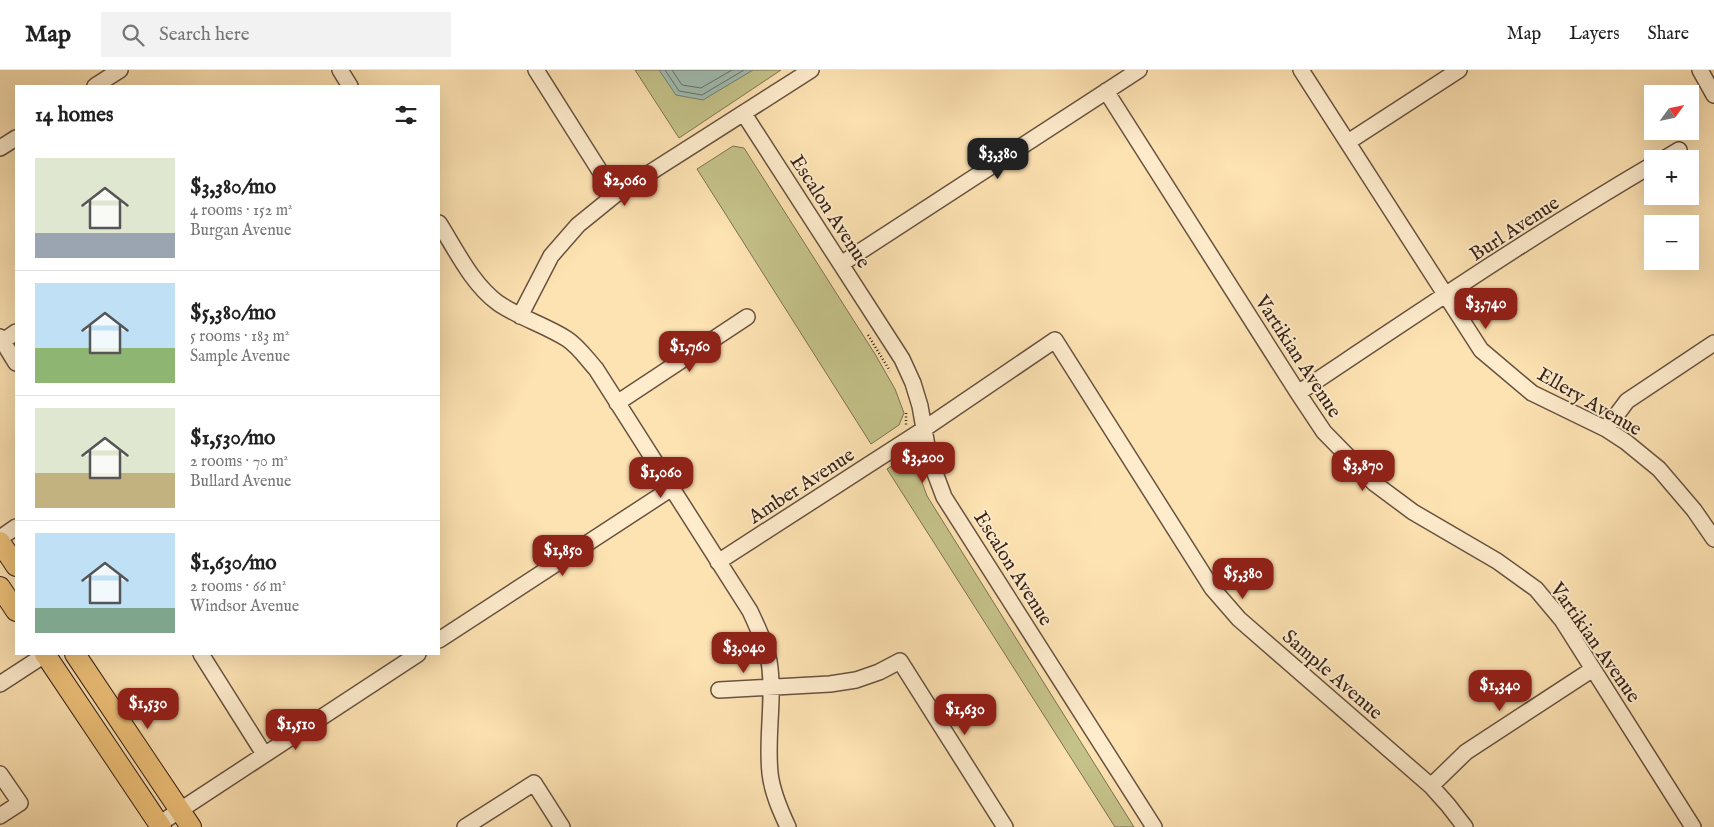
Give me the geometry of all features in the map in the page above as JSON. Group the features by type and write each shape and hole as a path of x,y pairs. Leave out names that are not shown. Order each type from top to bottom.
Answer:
{"main road":[{"path":"0,542 15,564"},
{"path":"0,587 15,610"},
{"path":"46,655 160,826"},
{"path":"76,655 185,819"}],"street":[{"path":"97,85 120,70"},
{"path":"340,70 349,85"},
{"path":"536,70 615,195"},
{"path":"520,316 550,256 578,225 615,195 811,70"},
{"path":"841,264 1139,70"},
{"name":"Ellery Avenue","path":"1301,70 1481,350 1532,393 1606,429 1660,469 1694,510 1714,540"},
{"path":"1348,142 1459,70"},
{"path":"1700,70 1712,89"},
{"name":"Vartikian Avenue","path":"1106,91 1324,432 1374,482 1413,512 1497,561 1536,589 1562,620 1693,827"},
{"name":"Escalon Avenue","path":"744,114 902,359 916,391 929,457 944,497 1154,827"},
{"path":"0,148 15,139"},
{"name":"Burl Avenue","path":"1298,393 1445,295 1644,170"},
{"path":"440,227 445,247 484,291 498,303 520,316 568,340 596,370 750,611 762,637 769,662 771,687 770,774 778,806 788,827"},
{"path":"617,403 747,317"},
{"path":"15,332 1,339 15,361"},
{"name":"Amber Avenue","path":"718,562 924,430 1055,340"},
{"name":"Sample Avenue","path":"1055,340 1218,594 1239,619 1431,786 1465,827"},
{"path":"1606,429 1627,401 1714,343"},
{"path":"440,639 672,488"},
{"path":"0,538 15,528"},
{"path":"0,684 44,655"},
{"path":"202,655 264,754"},
{"path":"160,826 185,819 264,754 416,655"},
{"path":"719,690 830,684 856,680 879,672 900,661 1005,827"},
{"path":"1431,786 1466,752 1593,669"},
{"path":"0,774 20,804 0,816"},
{"path":"466,827 534,783 562,827"}],"shaded area":[{"path":"635,70 781,70 679,138"},
{"path":"733,146 744,148 875,354 895,389 904,413 899,425 871,444 697,169"},
{"path":"901,460 915,463 927,496 1134,827 1115,827 887,469"}],"water":[{"path":"659,70 753,70 703,100 676,95"}]}
